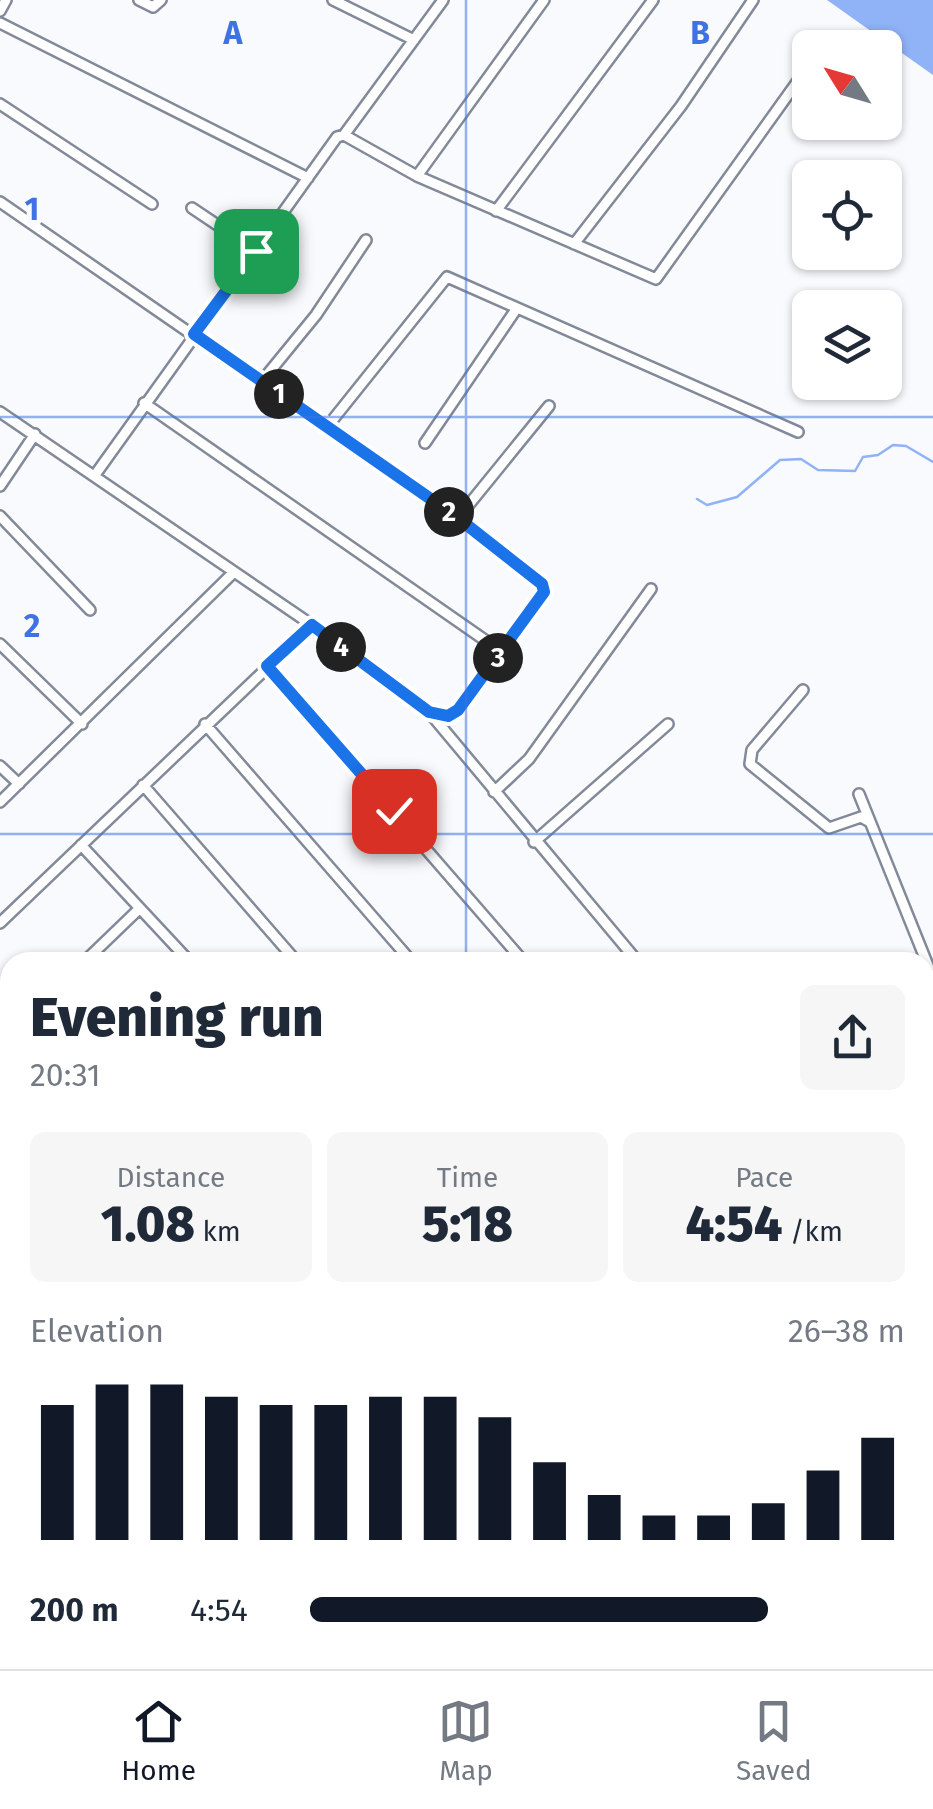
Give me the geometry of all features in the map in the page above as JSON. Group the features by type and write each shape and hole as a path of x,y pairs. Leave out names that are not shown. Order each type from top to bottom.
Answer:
{"street":[{"path":"0,11 6,0"},
{"path":"139,0 153,7 161,0"},
{"path":"333,0 414,40"},
{"path":"344,135 443,0"},
{"path":"417,176 544,0"},
{"path":"496,210 653,0"},
{"path":"574,244 681,106 753,0"},
{"path":"0,23 308,178"},
{"path":"94,475 337,136 344,135 417,176 656,278 792,89"},
{"path":"0,104 152,204"},
{"path":"0,202 458,518 542,584 544,592 458,710 448,716 429,712"},
{"path":"192,208 256,251"},
{"path":"262,382 316,316 366,240"},
{"path":"326,427 447,277 798,432"},
{"path":"425,443 516,308"},
{"path":"144,403 502,652"},
{"path":"458,518 549,406"},
{"path":"0,412 312,625 429,712 629,952"},
{"path":"0,486 35,434"},
{"path":"0,516 90,610"},
{"path":"0,802 234,572"},
{"path":"494,792 529,760 652,588"},
{"path":"0,922 312,625"},
{"path":"0,644 82,724"},
{"path":"267,666 515,952"},
{"path":"803,690 752,750 750,764 829,828 861,818 870,822"},
{"path":"205,724 403,952"},
{"path":"534,842 668,724"},
{"path":"0,766 19,784"},
{"path":"143,785 288,952"},
{"path":"859,794 922,952"},
{"path":"81,845 180,952"},
{"path":"94,952 138,910"}],"water":[{"path":"827,0 933,0 933,75 902,53 902,30 869,30"}],"waterway":[{"path":"697,499 707,505 737,497 780,460 801,459 818,470 855,471 863,457 878,455 893,445 906,446 933,462"}],"route":[{"path":"256,251 194,334 458,518 542,584 544,592 458,710 448,716 429,712 312,625 267,666 333,746 394,811"}]}
